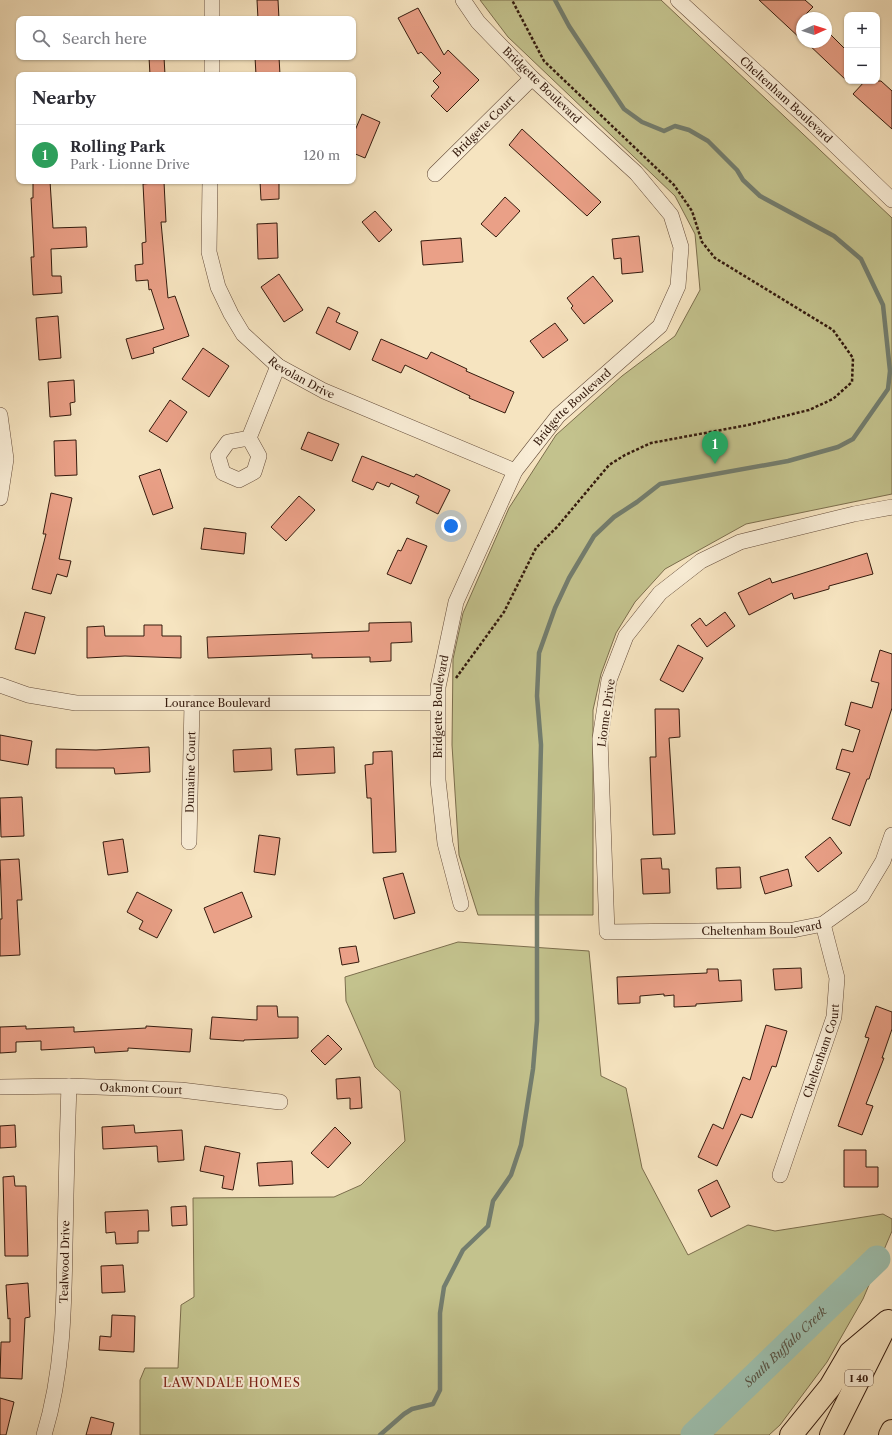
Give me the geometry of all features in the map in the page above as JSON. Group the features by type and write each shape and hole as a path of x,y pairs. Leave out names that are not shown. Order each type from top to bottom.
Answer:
{"highway":[{"path":"791,1435 830,1386 850,1353 890,1317"},
{"name":"I 40","path":"831,1435 890,1317"},
{"path":"890,1435 892,1431"}],"street":[{"path":"212,0 212,16"},
{"name":"Bridgette Boulevard","path":"461,904 445,843 438,780 438,687 456,602 515,471 558,416 660,326 678,286 681,247 671,215 636,173 532,78 478,22 463,0"},
{"name":"Cheltenham Boulevard","path":"678,0 814,125 892,200"},
{"path":"212,60 212,72"},
{"name":"Bridgette Court","path":"436,174 532,78"},
{"name":"Revolan Drive","path":"210,184 209,252 218,287 231,314 243,334 278,366 324,391 515,471"},
{"path":"249,438 278,366"},
{"path":"0,415 6,459 0,498"},
{"name":"Lionne Drive","path":"607,932 600,739 609,680 626,636 660,592 701,561 740,542 854,514 892,507"},
{"name":"Lourance Boulevard","path":"0,685 28,695 76,703 437,703"},
{"name":"Dumaine Court","path":"189,842 192,703"},
{"name":"Cheltenham Boulevard","path":"607,932 794,930 823,924 862,896 883,861 892,835"},
{"name":"Cheltenham Court","path":"780,1175 834,1017 837,978 823,924"},
{"name":"Oakmont Court","path":"0,1087 68,1086 181,1090 280,1102"},
{"name":"Tealwood Drive","path":"44,1435 52,1409 60,1362 64,1307 68,1086"}],"shaded area":[{"path":"480,0 661,0 892,218 892,494 746,524 665,569 635,602 616,633 601,674 593,710 593,915 478,915 459,855 452,745 453,659 463,613 509,508 556,435 622,376 675,336 700,290 695,234 675,196 508,37"},
{"path":"458,942 589,951 601,1076 626,1088 642,1168 688,1255 748,1225 775,1231 883,1214 892,1219 892,1231 863,1299 827,1362 780,1425 769,1435 140,1435 140,1380 145,1368 178,1368 181,1305 194,1297 193,1198 334,1197 361,1185 405,1141 400,1091 375,1067 346,1001 345,977"}],"building":[{"path":"257,0 278,0 279,16 258,16"},
{"path":"759,0 805,0 813,7 808,12 796,12 796,34"},
{"path":"418,8 444,55 448,50 479,80 447,112 431,96 439,87 433,81 441,73 421,52 418,54 398,18"},
{"path":"832,36 844,48 844,78 812,48 832,48"},
{"path":"149,60 164,60 165,72 150,72"},
{"path":"255,60 279,60 280,72 256,72"},
{"path":"881,81 892,91 892,129 853,94 862,84 880,84"},
{"path":"362,114 380,122 365,158 356,154 356,128"},
{"path":"522,129 601,202 587,216 509,145"},
{"path":"33,184 50,184 53,228 86,227 87,247 51,249 52,276 61,276 62,293 33,295 31,257 34,257 31,198 33,198"},
{"path":"143,184 164,184 166,222 161,222 168,298 175,296 189,336 153,348 154,353 132,359 126,339 164,329 151,289 149,290 148,280 136,281 135,265 143,264 142,243 146,242"},
{"path":"260,184 279,184 279,199 261,200"},
{"path":"505,197 520,211 496,237 481,224"},
{"path":"375,211 392,230 379,242 362,222"},
{"path":"277,223 278,258 258,259 257,224"},
{"path":"639,236 643,272 622,274 621,258 614,259 612,239"},
{"path":"461,238 463,262 423,265 421,241"},
{"path":"279,274 303,310 284,322 261,287"},
{"path":"593,276 613,301 584,324 571,308 573,306 567,298"},
{"path":"328,307 340,313 336,322 358,332 350,350 316,333"},
{"path":"58,316 61,358 39,360 36,318"},
{"path":"555,323 568,340 543,358 530,341"},
{"path":"381,339 427,359 431,352 467,369 466,371 514,392 505,413 469,398 470,396 405,365 401,373 372,360"},
{"path":"203,348 229,366 209,397 182,379"},
{"path":"74,380 75,402 70,403 71,415 50,417 48,382"},
{"path":"170,400 187,412 167,442 149,431"},
{"path":"308,432 339,444 332,461 301,449"},
{"path":"76,440 77,475 55,476 54,441"},
{"path":"362,456 414,477 416,474 450,490 438,514 416,503 419,496 391,483 389,487 377,482 373,490 352,481"},
{"path":"160,469 173,508 153,515 139,476"},
{"path":"51,493 72,498 59,559 71,561 67,577 57,574 51,594 32,589 46,534 43,534"},
{"path":"299,496 315,510 286,541 271,527"},
{"path":"204,528 246,533 244,554 201,549"},
{"path":"407,538 427,546 411,584 387,574 398,550 401,551"},
{"path":"867,553 873,574 829,586 829,589 794,599 792,593 749,615 738,593 770,578 772,583"},
{"path":"25,612 45,617 35,654 15,649"},
{"path":"725,612 735,626 707,647 691,625 700,618 706,626"},
{"path":"411,622 412,642 391,643 391,661 370,662 370,657 312,658 312,654 208,658 207,637 369,631 369,623"},
{"path":"144,625 162,625 162,636 181,636 181,658 125,656 87,658 87,627 104,626 105,636 144,636"},
{"path":"678,645 703,658 683,692 660,680"},
{"path":"880,650 892,654 892,708 869,779 867,779 850,826 832,819 850,773 836,769 842,749 853,752 860,730 845,725 851,702 872,708 879,683 871,681"},
{"path":"655,709 679,709 680,737 669,738 675,834 653,835 650,757 656,757"},
{"path":"0,735 32,741 28,765 0,760"},
{"path":"149,747 150,772 115,774 114,768 56,768 56,749 96,750"},
{"path":"334,747 335,773 297,775 295,749"},
{"path":"271,748 272,770 234,772 233,750"},
{"path":"392,751 396,852 373,853 371,798 367,798 365,765 373,764 373,752"},
{"path":"22,797 24,836 1,837 0,798"},
{"path":"259,835 280,838 275,875 254,872"},
{"path":"830,837 842,853 818,872 805,857"},
{"path":"123,839 128,872 108,875 103,842"},
{"path":"661,858 662,869 669,869 670,893 643,894 641,859"},
{"path":"19,859 22,900 17,900 20,955 0,956 0,919 2,919 0,860"},
{"path":"740,867 741,888 717,889 716,868"},
{"path":"788,869 792,886 765,894 760,877"},
{"path":"403,873 415,913 394,919 383,878"},
{"path":"137,892 172,910 157,938 139,929 143,921 127,912"},
{"path":"242,892 252,917 214,933 204,908"},
{"path":"356,946 359,962 342,965 339,948"},
{"path":"801,968 802,988 775,990 773,969"},
{"path":"707,969 718,969 719,981 741,980 742,1001 674,1007 674,995 664,996 664,994 640,996 640,1003 618,1004 617,977 707,973"},
{"path":"257,1006 277,1006 278,1017 298,1017 298,1038 244,1041 210,1039 212,1017 257,1020"},
{"path":"876,1006 892,1012 892,1029 882,1058 884,1058 866,1104 873,1106 862,1135 838,1126 869,1038 865,1037"},
{"path":"766,1025 787,1031 776,1067 772,1066 752,1118 741,1114 717,1166 698,1157 713,1124 723,1129 743,1077 750,1080"},
{"path":"26,1026 26,1029 74,1027 74,1032 146,1028 146,1026 192,1029 190,1052 128,1048 128,1051 95,1053 94,1047 41,1050 41,1041 16,1042 16,1052 0,1053 0,1027"},
{"path":"328,1035 342,1049 325,1065 311,1051"},
{"path":"360,1077 362,1108 350,1109 350,1098 337,1099 336,1079"},
{"path":"15,1125 16,1147 0,1148 0,1126"},
{"path":"134,1125 135,1133 182,1130 184,1160 158,1162 157,1146 103,1149 102,1127"},
{"path":"335,1127 351,1143 328,1168 311,1153"},
{"path":"205,1146 240,1153 233,1190 222,1188 224,1176 200,1171"},
{"path":"844,1150 866,1150 866,1167 878,1167 878,1187 844,1187"},
{"path":"292,1161 293,1184 259,1186 257,1163"},
{"path":"14,1176 15,1186 26,1186 28,1256 5,1256 3,1177"},
{"path":"717,1180 730,1207 711,1217 698,1190"},
{"path":"186,1206 187,1225 172,1226 171,1207"},
{"path":"148,1210 149,1231 138,1231 138,1243 116,1244 115,1232 106,1233 105,1212"},
{"path":"123,1265 125,1292 102,1293 101,1266"},
{"path":"28,1283 30,1317 25,1318 22,1379 0,1378 1,1342 10,1342 10,1318 8,1319 6,1285"},
{"path":"112,1315 135,1316 134,1352 99,1350 100,1336 111,1337"},
{"path":"0,1398 14,1402 6,1435 0,1435"},
{"path":"91,1417 114,1423 111,1435 86,1435"}],"waterway":[{"path":"380,1435 412,1409 433,1404 440,1390 440,1313 444,1287 463,1250 488,1226 493,1201 511,1175 521,1145 533,1069 537,1021 537,900 541,745 537,696 539,653 555,608 569,578 594,536 614,517 637,502 660,484 788,461 838,447 853,439 888,389 890,371 883,305 861,259 834,236 760,196 743,180 737,170 708,141 689,130 675,126 664,131 642,122 624,109 569,26 555,0"},
{"name":"South Buffalo Creek","path":"694,1435 877,1259"}],"place":[{"name":"Rolling Park","path":"715,464"}],"district":[{"name":"LAWNDALE HOMES","path":"232,1383"}]}
